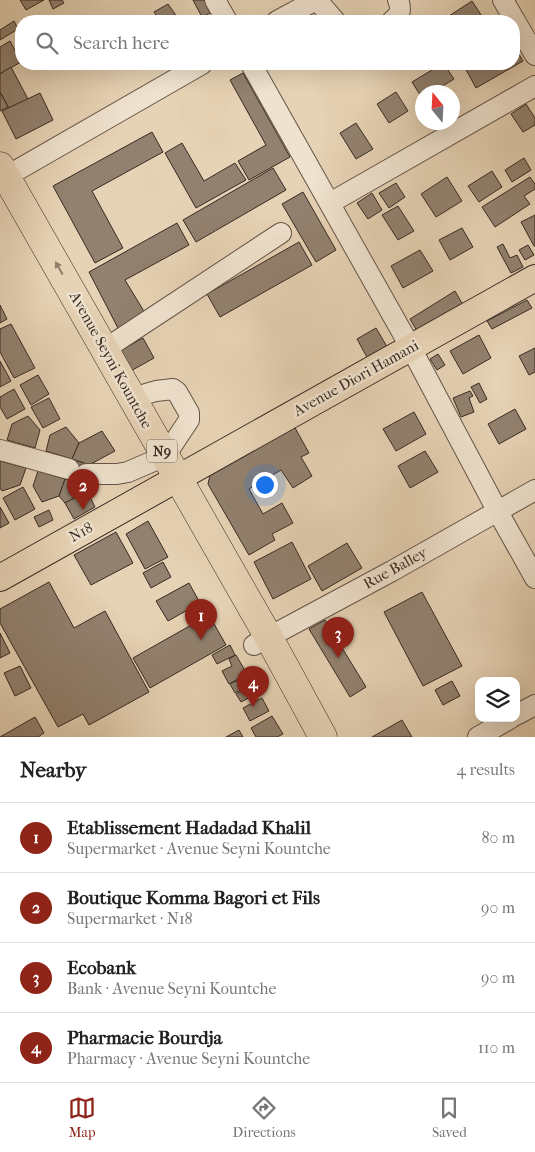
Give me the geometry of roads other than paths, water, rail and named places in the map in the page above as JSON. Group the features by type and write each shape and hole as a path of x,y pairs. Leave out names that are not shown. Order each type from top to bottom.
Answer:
{"highway":[{"name":"Avenue Seyni Kountche","path":"1,181 105,349 132,398 163,471"},
{"name":"Avenue Seyni Kountche","path":"1,181 163,471 261,640 323,737"},
{"name":"Avenue Seyni Kountche","path":"261,640 306,737"}],"main road":[{"name":"Avenue Diori Hamani","path":"163,471 411,348 535,278"},
{"name":"N18","path":"0,578 163,471"}],"street":[{"path":"215,0 224,15"},
{"path":"289,15 316,0 330,15"},
{"path":"398,0 401,6 399,15"},
{"path":"503,0 512,15"},
{"path":"520,30 535,56"},
{"path":"1,181 192,70"},
{"path":"254,70 411,348 535,578"},
{"path":"330,204 535,86"},
{"path":"105,349 280,234"},
{"path":"0,450 77,471 117,474 163,471 189,420 190,413 178,392 173,389 156,391 132,398"},
{"name":"Rue Balley","path":"261,640 392,571 535,490"},
{"path":"520,713 535,705"},
{"path":"478,737 504,722"}],"place":[{"name":"Boutique Komma Bagori et Fils","path":"83,510"},
{"name":"Etablissement Hadadad Khalil","path":"201,640"},
{"name":"Ecobank","path":"338,658"},
{"name":"Pharmacie Bourdja","path":"253,707"}]}
